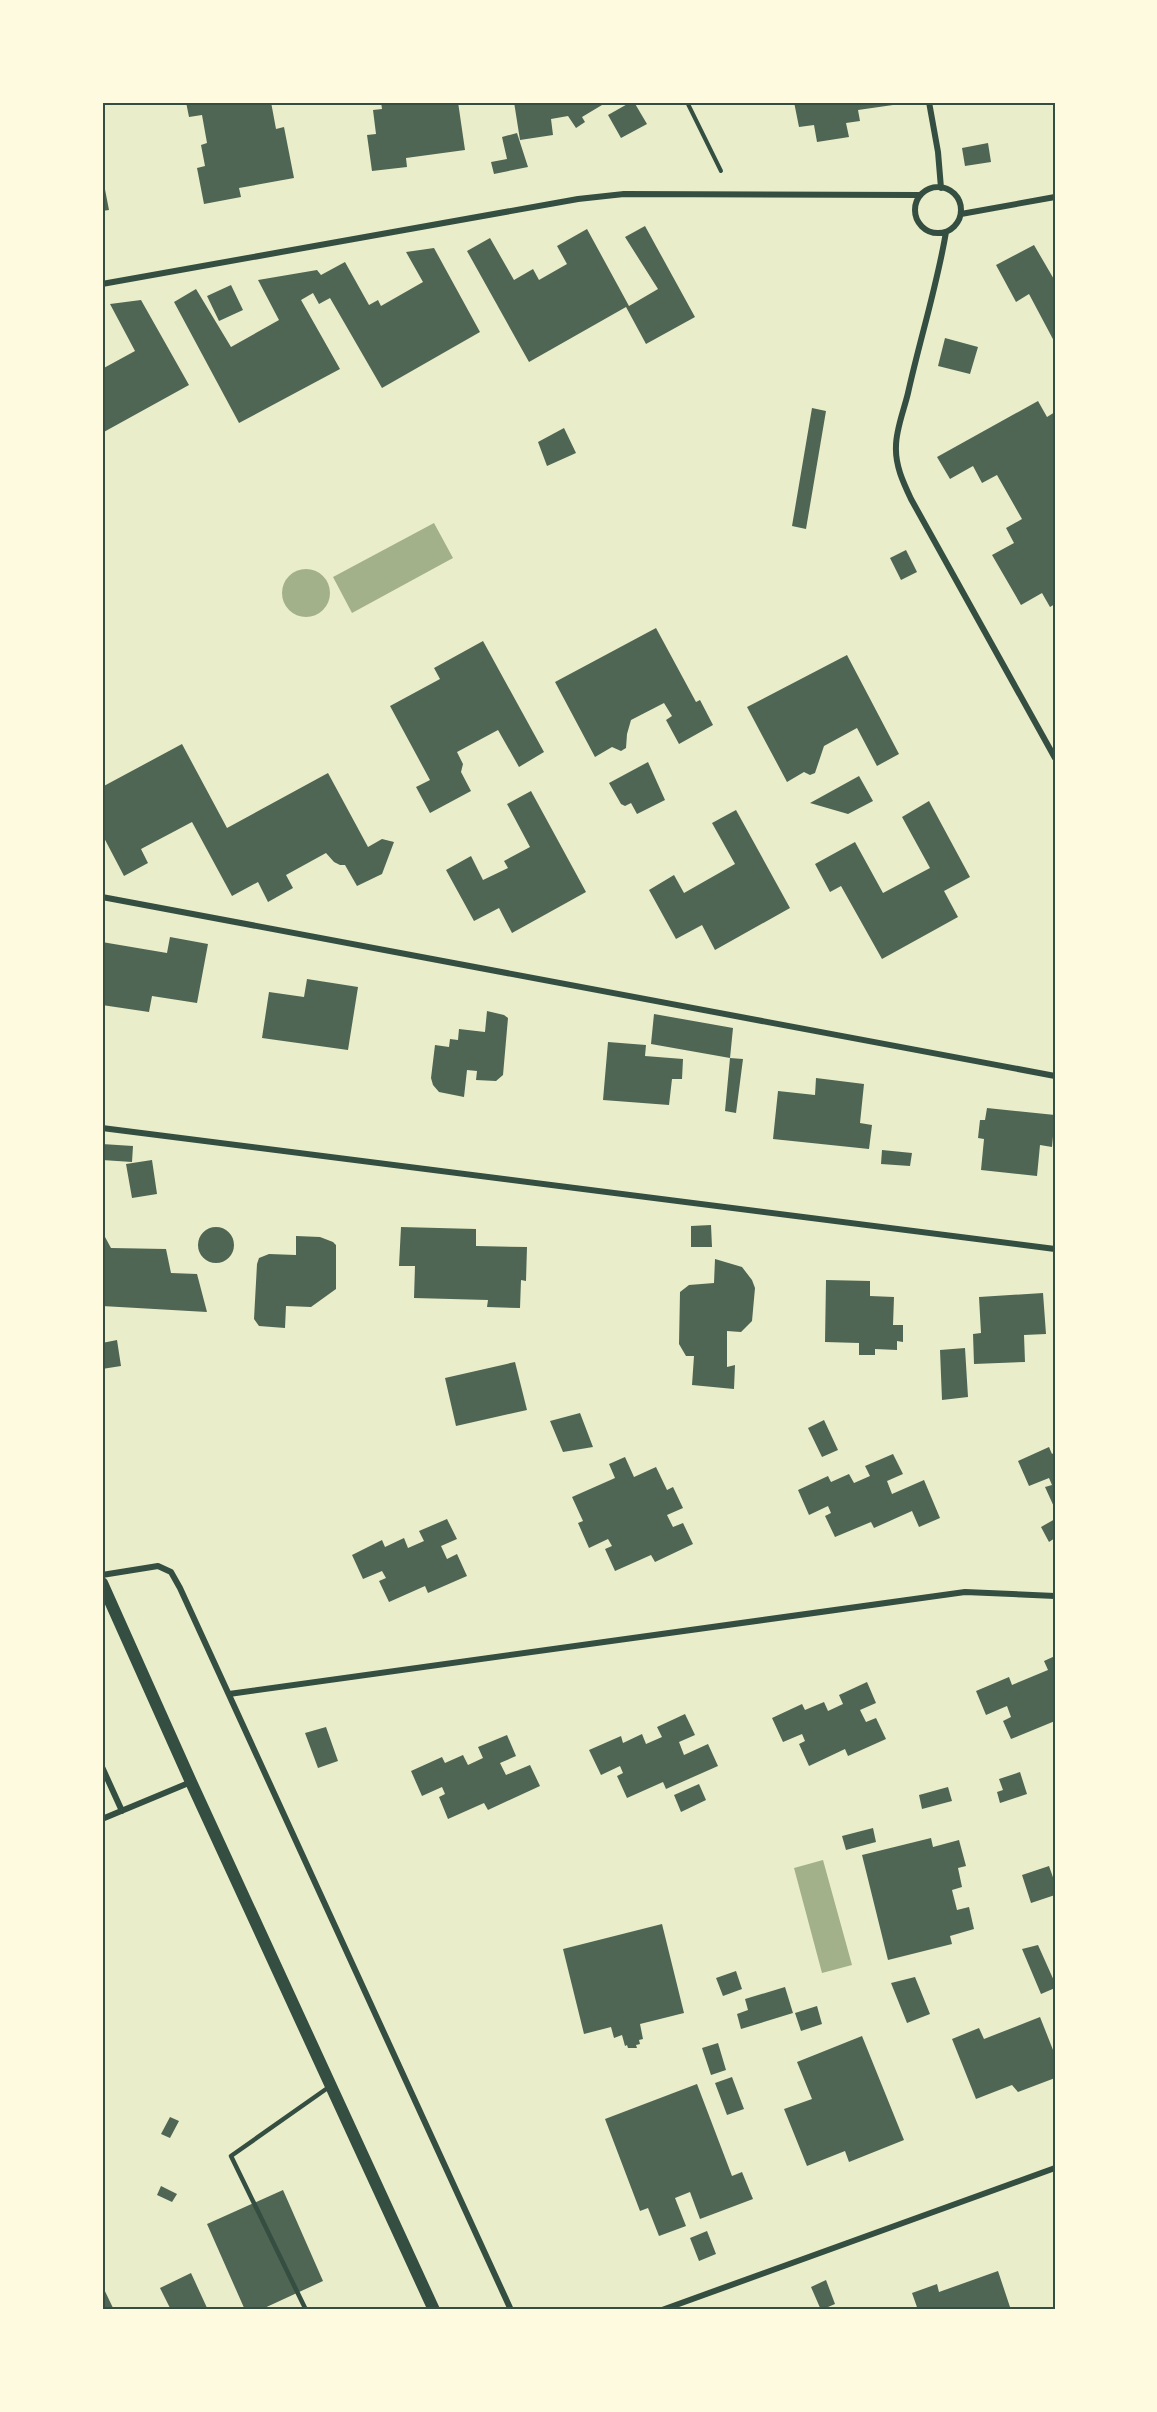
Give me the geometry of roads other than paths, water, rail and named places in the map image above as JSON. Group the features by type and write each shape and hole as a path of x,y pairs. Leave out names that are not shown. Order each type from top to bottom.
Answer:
{"main road":[{"path":"102,1583 434,2310"}],"street":[{"path":"929,102 938,152 941,188"},
{"path":"941,188 954,193 958,199 961,214 955,226 946,231 934,233 920,225 915,211 920,195 926,190 941,188"},
{"path":"102,284 578,199 656,192 920,195"},
{"path":"961,214 1055,197"},
{"path":"946,231 940,266 896,445 897,461 902,481 911,499 1055,758"},
{"path":"102,897 1055,1076"},
{"path":"102,1128 1055,1249"},
{"path":"102,1575 158,1566 171,1572 511,2310"},
{"path":"229,1694 965,1592 1055,1596"},
{"path":"102,1767 122,1811"},
{"path":"102,1820 191,1782"},
{"path":"662,2310 1055,2168"}],"lane":[{"path":"306,2310 231,2156 331,2085"}]}
